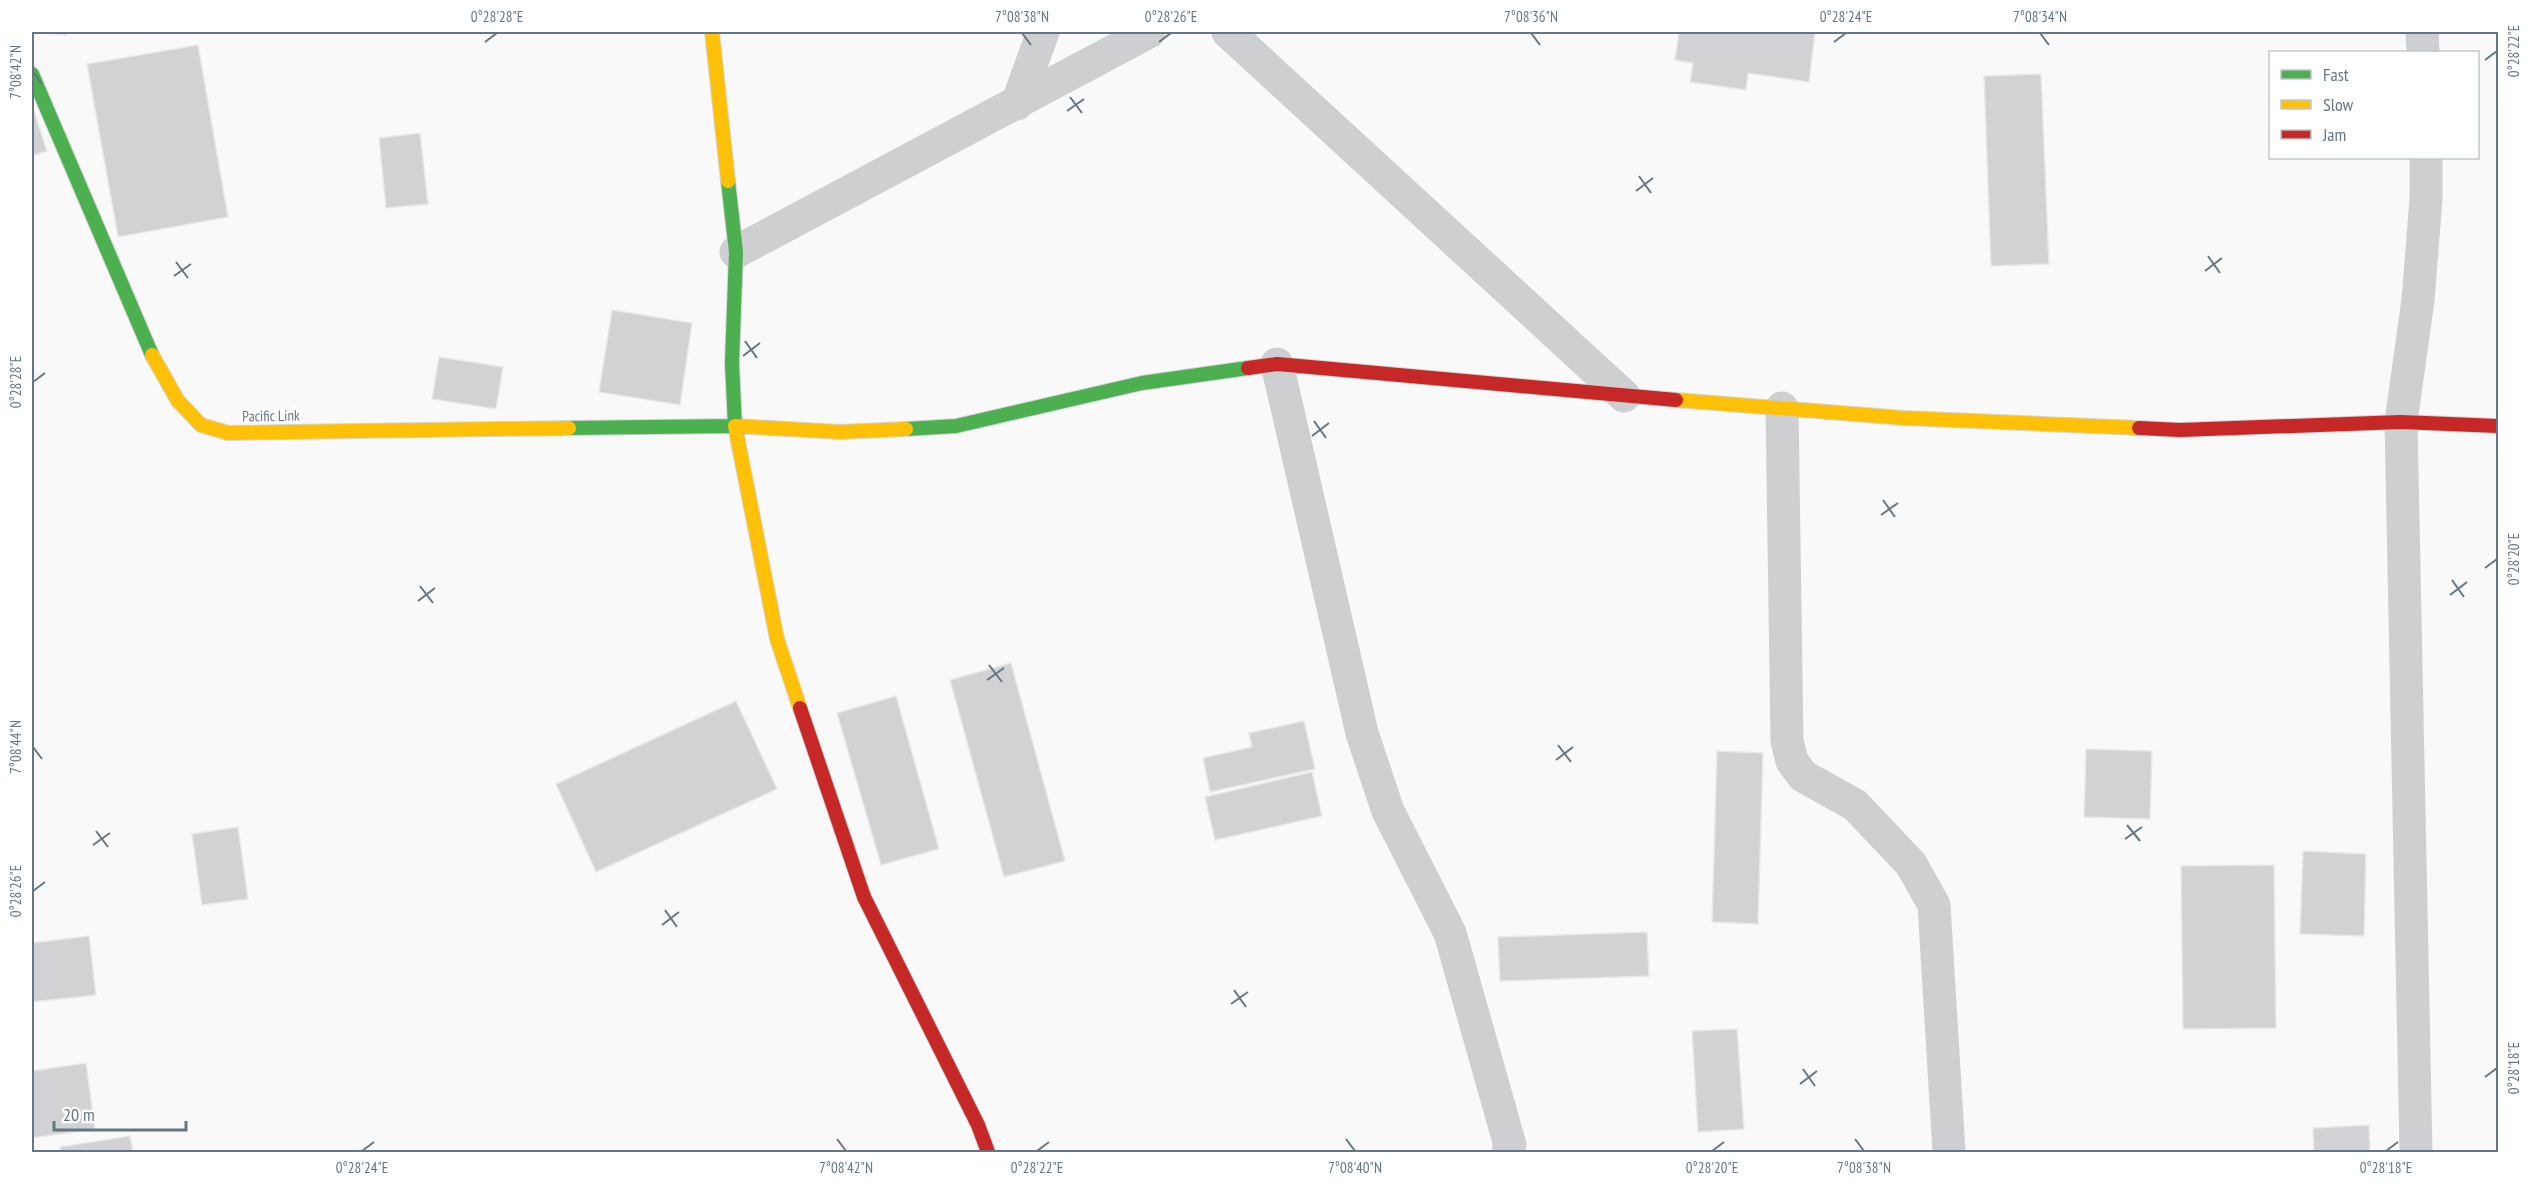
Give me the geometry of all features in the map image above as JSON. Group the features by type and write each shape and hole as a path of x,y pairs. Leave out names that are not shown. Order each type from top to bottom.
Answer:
{"street":[{"path":"712,32 736,252 732,363 735,426 777,639 864,897 978,1125 988,1152"},
{"path":"1017,104 1043,32"},
{"path":"736,252 1149,32"},
{"path":"1228,32 1624,396"},
{"path":"2422,32 2423,51"},
{"name":"Pacific Link","path":"32,74 157,365 178,401 201,425 228,433 735,426 840,432 956,426 1142,383 1277,364 1624,396 1903,418 2180,430 2401,422 2499,426"},
{"path":"2417,1152 2401,422 2418,300 2426,199 2426,159"},
{"path":"1277,364 1362,733 1388,811 1450,933 1510,1145 1509,1152"},
{"path":"1782,408 1786,741 1792,761 1803,776 1855,805 1911,864 1934,905 1949,1152"}],"building":[{"path":"32,32 66,32 66,35"},
{"path":"1679,32 1815,32 1809,82 1748,73 1746,90 1690,82 1693,63 1675,60"},
{"path":"198,45 228,217 118,237 87,64"},
{"path":"2041,74 2049,264 1991,266 1984,76"},
{"path":"32,105 47,151 32,156"},
{"path":"420,133 428,204 386,208 379,138"},
{"path":"612,310 692,323 680,405 599,392"},
{"path":"439,357 503,367 496,409 432,399"},
{"path":"1011,663 1065,861 1004,877 950,680"},
{"path":"896,696 939,849 881,865 837,713"},
{"path":"736,701 777,789 596,872 556,784"},
{"path":"1304,721 1315,769 1210,792 1203,758 1252,747 1249,733"},
{"path":"2086,749 2152,751 2150,819 2084,817"},
{"path":"1717,751 1763,753 1758,924 1712,922"},
{"path":"1312,772 1322,816 1215,840 1205,797"},
{"path":"238,827 248,899 202,905 192,834"},
{"path":"2303,851 2366,854 2364,936 2300,934"},
{"path":"2274,865 2276,1028 2183,1029 2181,866"},
{"path":"1647,932 1649,976 1500,981 1498,937"},
{"path":"89,936 96,995 32,1002 32,943"},
{"path":"1737,1029 1744,1129 1698,1132 1692,1031"},
{"path":"86,1063 95,1129 32,1138 32,1071"},
{"path":"2369,1125 2370,1152 2314,1152 2313,1128"},
{"path":"130,1136 133,1152 61,1152 60,1147"}],"traffic: fast":[{"path":"32,74 152,355"},
{"path":"569,428 735,426 732,363 736,252 728,181"},
{"path":"906,429 956,426 1142,383 1248,368"}],"traffic: slow":[{"path":"712,32 728,181"},
{"path":"152,355 178,401 201,425 228,433 569,428"},
{"path":"1676,400 1903,418 2139,428"},
{"path":"800,708 777,639 735,426 840,432 906,429"}],"traffic: jam":[{"path":"1248,368 1277,364 1676,400"},
{"path":"2139,428 2180,430 2401,422 2498,426"},
{"path":"800,708 864,897 978,1125 988,1152"}]}
